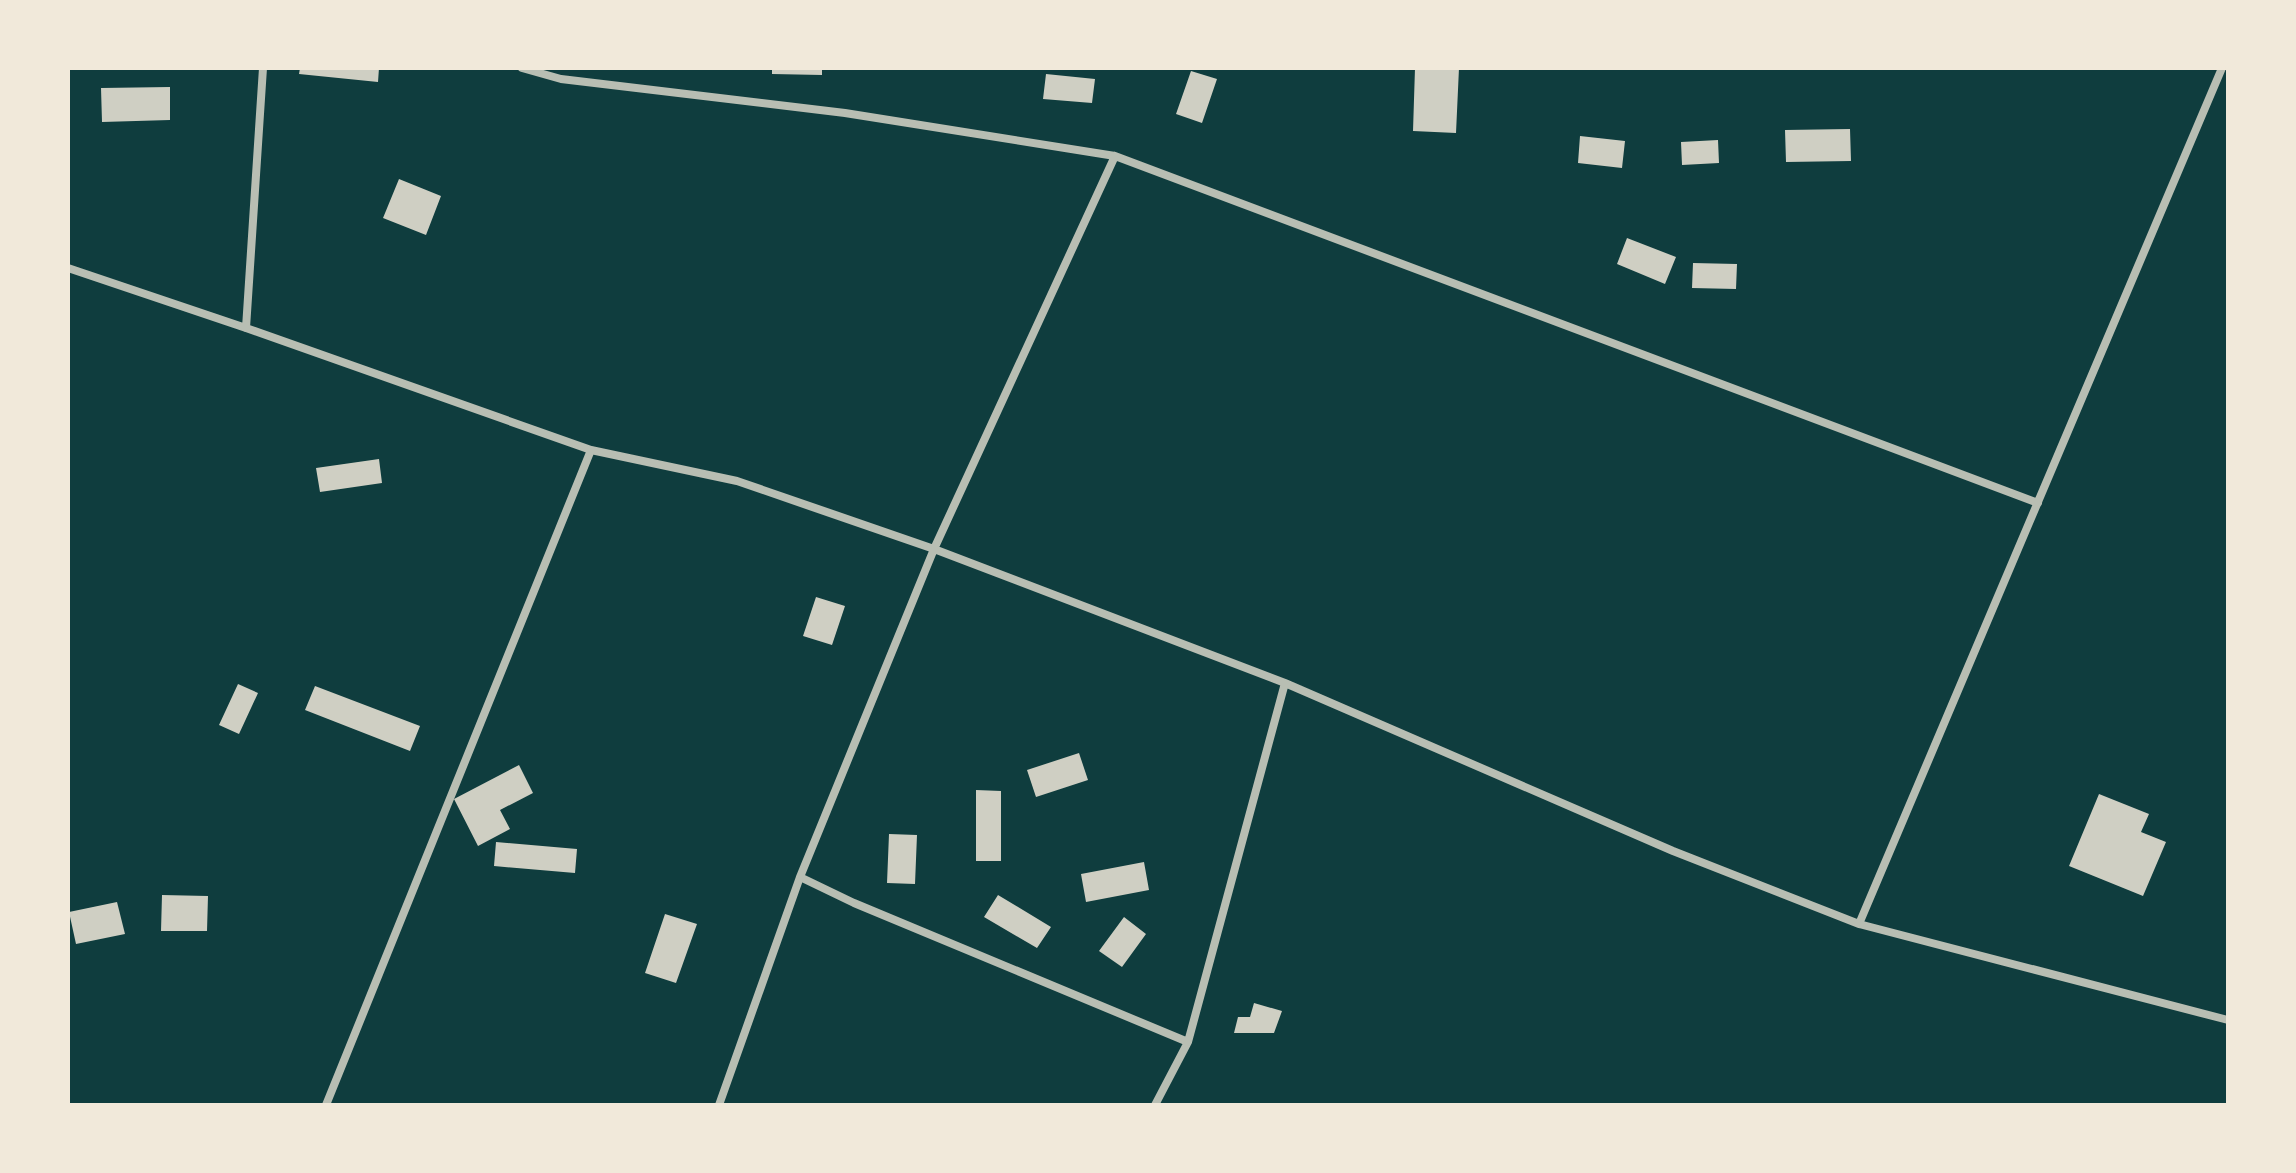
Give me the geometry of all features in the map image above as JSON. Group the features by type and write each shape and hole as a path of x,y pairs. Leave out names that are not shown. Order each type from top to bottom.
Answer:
{"street":[{"path":"246,328 263,68"},
{"path":"522,68 561,79 845,113 1115,156 2038,503"},
{"path":"1859,924 2222,68"},
{"path":"719,1105 800,877 934,549 1115,156"},
{"path":"68,268 591,450 737,481 934,549 1285,683 1673,851 1859,924 2228,1020"},
{"path":"326,1105 591,450"},
{"path":"1155,1105 1188,1042 1285,683"},
{"path":"800,877 854,903 1188,1042"}],"building":[{"path":"300,68 379,68 378,82 299,74"},
{"path":"772,68 822,68 822,75 772,74"},
{"path":"1415,68 1459,68 1456,133 1413,131"},
{"path":"1191,71 1217,79 1202,123 1176,114"},
{"path":"1046,74 1095,79 1092,103 1043,99"},
{"path":"170,87 170,120 102,122 101,88"},
{"path":"1850,129 1851,161 1786,162 1785,130"},
{"path":"1580,136 1625,141 1622,168 1578,163"},
{"path":"1718,140 1719,163 1682,165 1681,142"},
{"path":"399,179 441,196 426,235 383,218"},
{"path":"1627,238 1676,257 1665,284 1617,264"},
{"path":"1693,263 1737,264 1736,289 1692,288"},
{"path":"379,459 382,483 320,492 316,468"},
{"path":"816,597 845,606 832,645 803,636"},
{"path":"238,684 258,693 239,734 219,725"},
{"path":"315,686 420,726 410,751 305,710"},
{"path":"1079,753 1088,780 1036,797 1027,770"},
{"path":"519,765 533,793 500,810 510,829 478,846 454,799"},
{"path":"976,790 1001,791 1001,861 976,861"},
{"path":"2099,794 2149,814 2141,832 2166,842 2143,896 2069,866"},
{"path":"889,834 917,835 915,884 887,883"},
{"path":"496,842 577,849 575,873 494,866"},
{"path":"1144,862 1149,890 1086,902 1081,874"},
{"path":"162,895 208,896 207,931 161,931"},
{"path":"998,895 1051,927 1037,948 984,917"},
{"path":"117,902 125,934 76,944 69,912"},
{"path":"665,914 697,924 676,983 645,973"},
{"path":"1124,917 1146,934 1122,967 1099,951"},
{"path":"1254,1003 1282,1011 1274,1033 1234,1033 1238,1017 1250,1017"}]}
